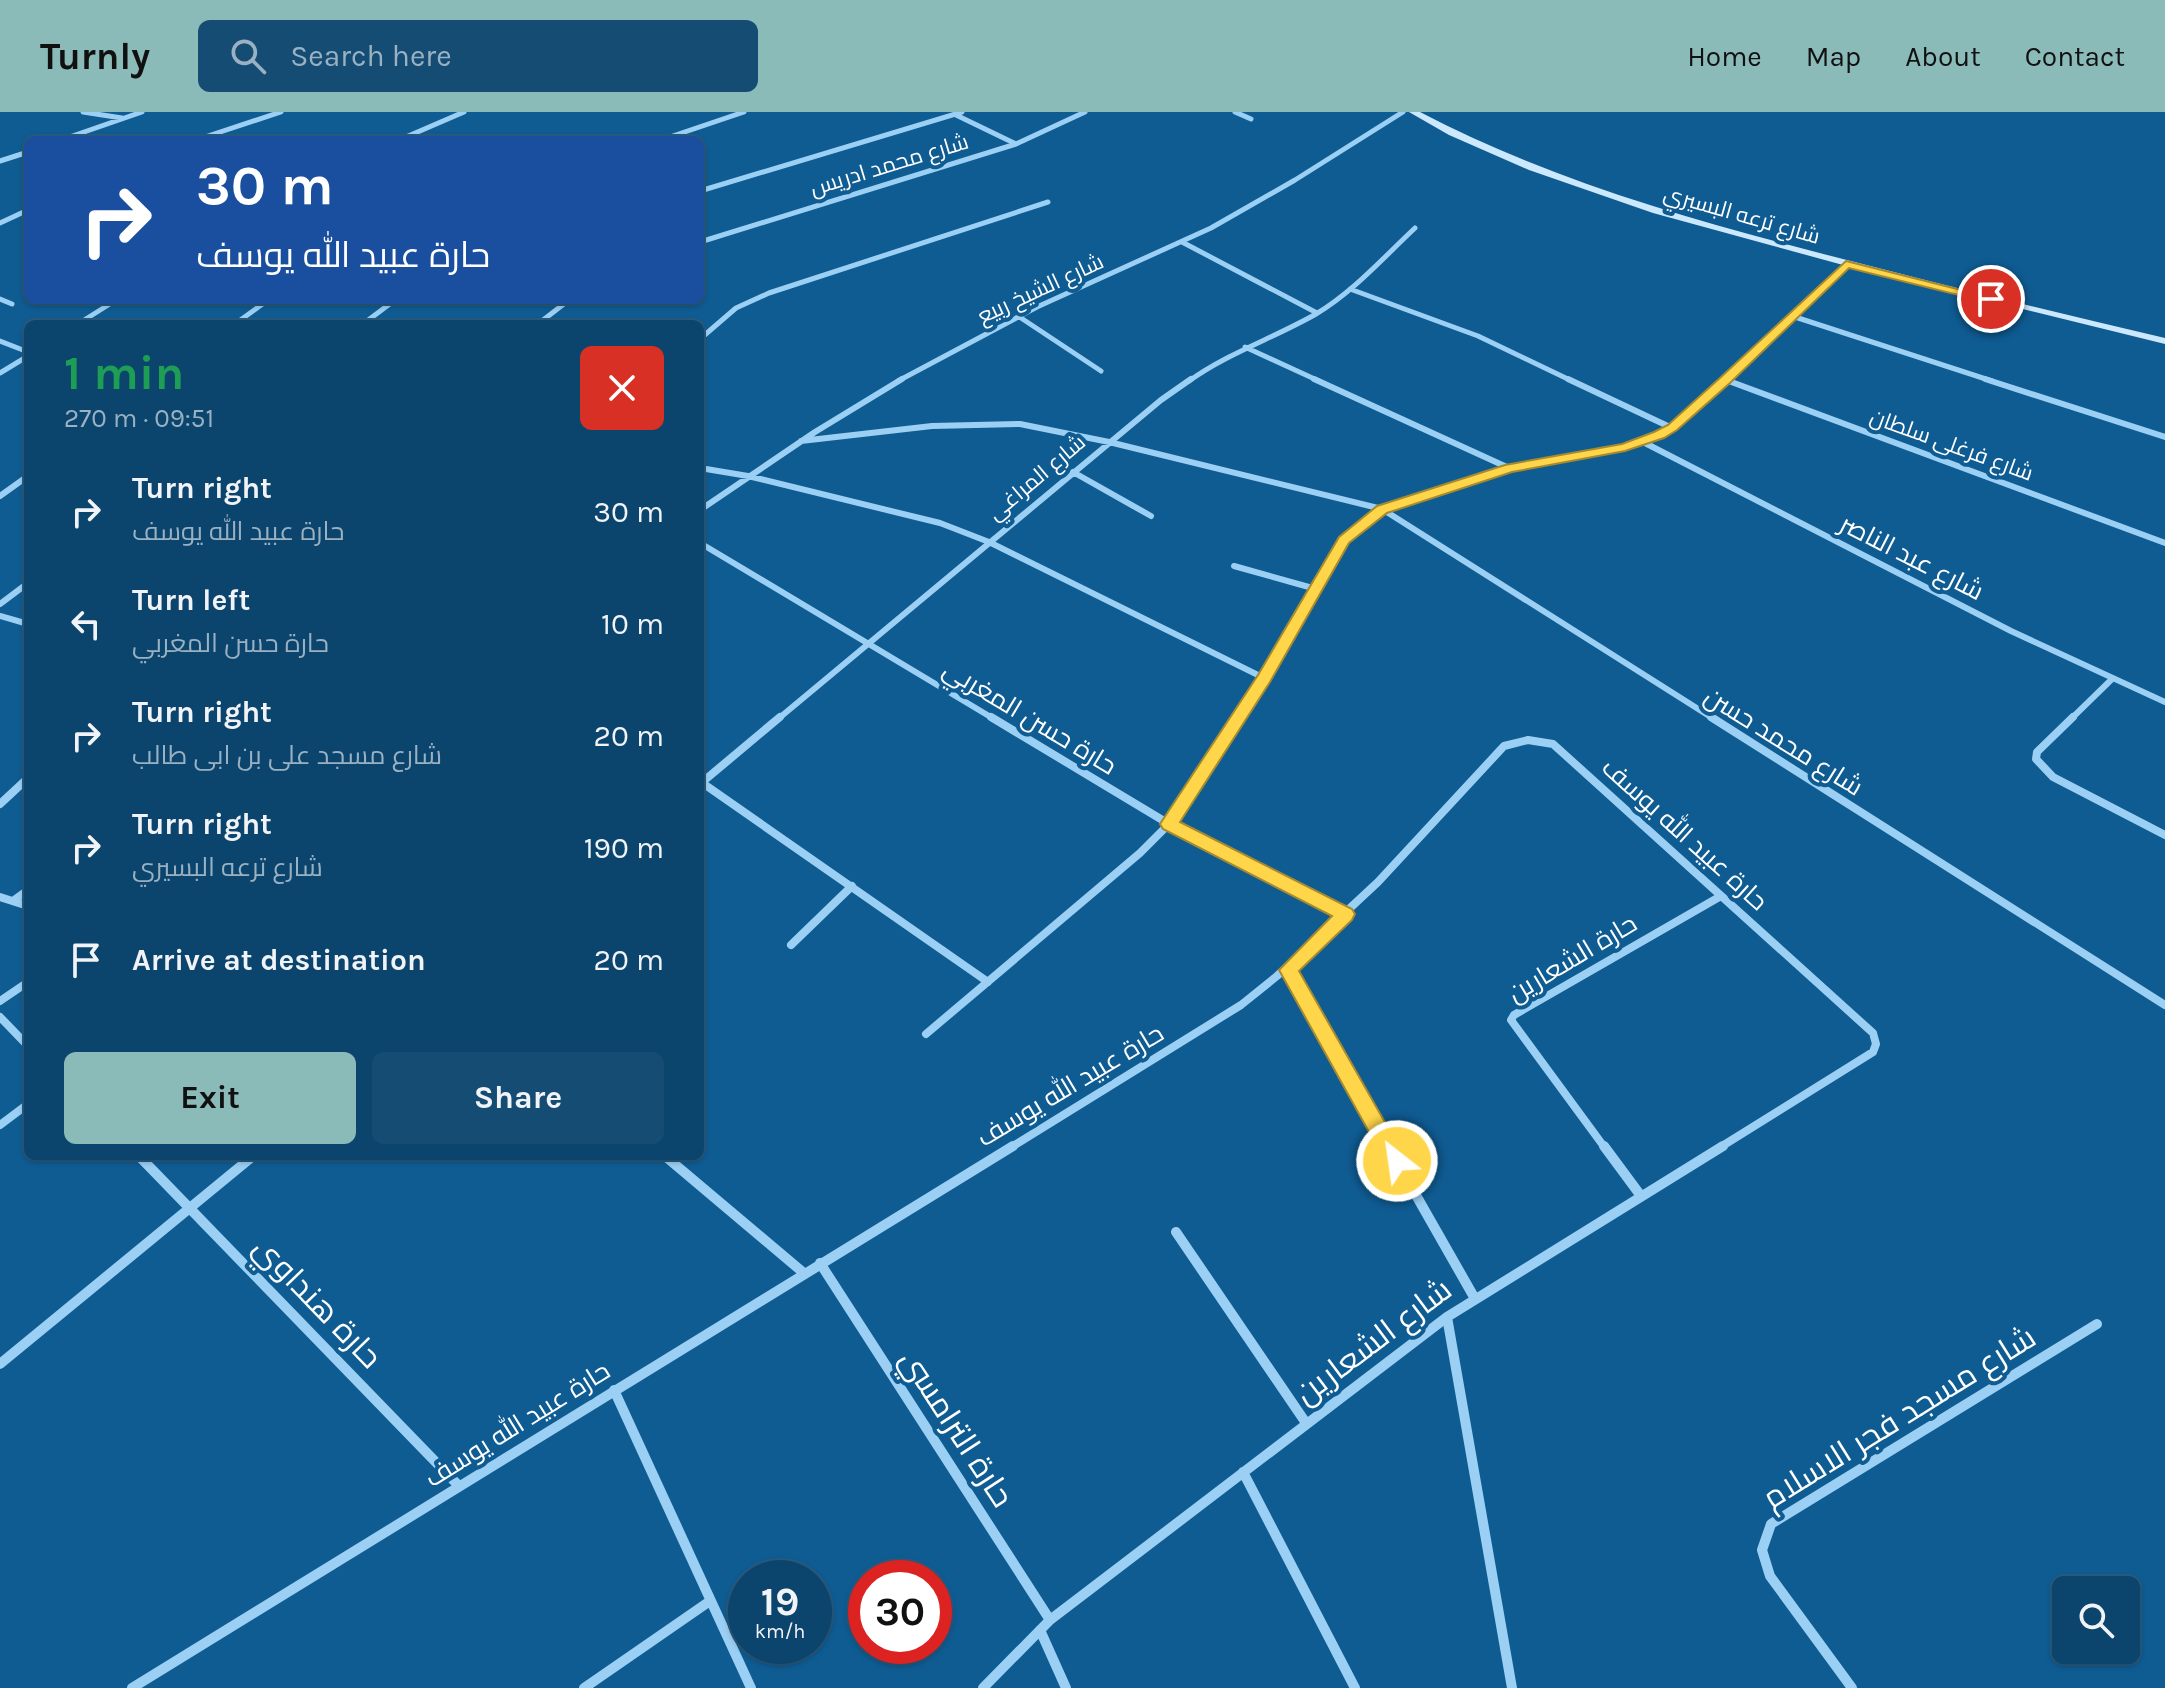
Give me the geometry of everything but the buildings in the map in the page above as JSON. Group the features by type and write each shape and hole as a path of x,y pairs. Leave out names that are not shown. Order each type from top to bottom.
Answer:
{"street":[{"path":"83,112 123,118"},
{"path":"72,136 142,112"},
{"path":"208,136 281,112"},
{"path":"408,136 464,112"},
{"path":"673,136 744,112"},
{"name":"شارع محمد ادريس","path":"704,241 1016,144 1085,112"},
{"path":"1235,112 1251,119"},
{"name":"شارع الشيخ ربيع","path":"704,507 880,392 1018,316 1182,242 1306,173 1403,112"},
{"name":"شارع ترعه البسيري","path":"1413,112 1491,152 1596,193 1846,264 2165,341"},
{"path":"704,190 959,113 1016,144"},
{"path":"0,161 24,153"},
{"path":"704,335 722,318 752,300 1048,202"},
{"path":"0,223 24,212"},
{"path":"11,218 24,220"},
{"name":"شارع المراغي","path":"704,780 1186,381 1245,347 1317,313 1350,289 1415,228"},
{"path":"1182,242 1317,313"},
{"path":"926,1034 1140,853 1169,824 1264,678 1344,540 1382,509 1509,468 1643,442 1672,428 1846,264"},
{"path":"1350,289 1478,336 1672,428"},
{"path":"0,299 12,304"},
{"path":"84,320 110,304"},
{"path":"240,320 262,304"},
{"path":"368,320 390,304"},
{"path":"543,320 564,304"},
{"path":"1018,316 1101,371"},
{"path":"1792,316 2165,437"},
{"path":"0,341 24,352"},
{"path":"1245,347 1509,468"},
{"path":"0,373 24,357"},
{"name":"شارع فرغلى سلطان","path":"1726,380 2165,543"},
{"path":"801,441 932,426 1020,424 1109,442 1382,509"},
{"name":"شارع عبد الناصر","path":"1643,442 2112,679 2165,702"},
{"path":"704,469 748,476 920,517 989,542 1264,678"},
{"path":"1073,472 1151,516"},
{"path":"0,496 24,479"},
{"name":"شارع محمد حسن","path":"1382,509 2165,1005"},
{"name":"حارة حسن المغربي","path":"704,545 1169,824 1346,914"},
{"path":"1234,566 1316,589"},
{"path":"0,604 24,586"},
{"path":"0,616 24,623"},
{"path":"2112,679 2037,752 2036,759 2053,777 2165,835"},
{"name":"حارة عبيد الله يوسف","path":"132,1688 458,1485 1193,1037 1288,970 1346,914 1504,746 1526,739 1553,744 1873,1033 1876,1044 1873,1052 1828,1081"},
{"path":"0,804 24,782"},
{"path":"704,785 988,982"},
{"path":"791,945 852,886"},
{"path":"13,901 24,893"},
{"name":"حارة الشعارين","path":"1641,1196 1511,1020 1514,1015 1721,896"},
{"path":"0,897 24,905"},
{"path":"1288,970 1474,1297"},
{"path":"0,1001 24,985"},
{"path":"0,1017 24,1042"},
{"name":"شارع الشعارين","path":"983,1688 1050,1620 1474,1297 1828,1081"},
{"path":"0,1125 24,1107"},
{"name":"حارة هنداوي","path":"143,1160 458,1485"},
{"path":"0,1364 248,1160"},
{"path":"670,1160 805,1274"},
{"path":"1176,1232 1306,1423"},
{"name":"حارة الترامسي","path":"820,1263 1050,1620"},
{"path":"1447,1317 1512,1688"},
{"name":"شارع مسجد فجر الاسلام","path":"1852,1688 1770,1576 1761,1557 1761,1537 1771,1524 2097,1324"},
{"path":"614,1390 751,1688"},
{"path":"1243,1472 1355,1688"},
{"path":"584,1688 710,1601"},
{"path":"1040,1630 1066,1688"}],"route":[{"path":"1397,1161 1288,970 1346,914 1169,824 1264,678 1344,540 1382,509 1509,468 1643,442 1672,428 1846,264 1991,299"}]}
